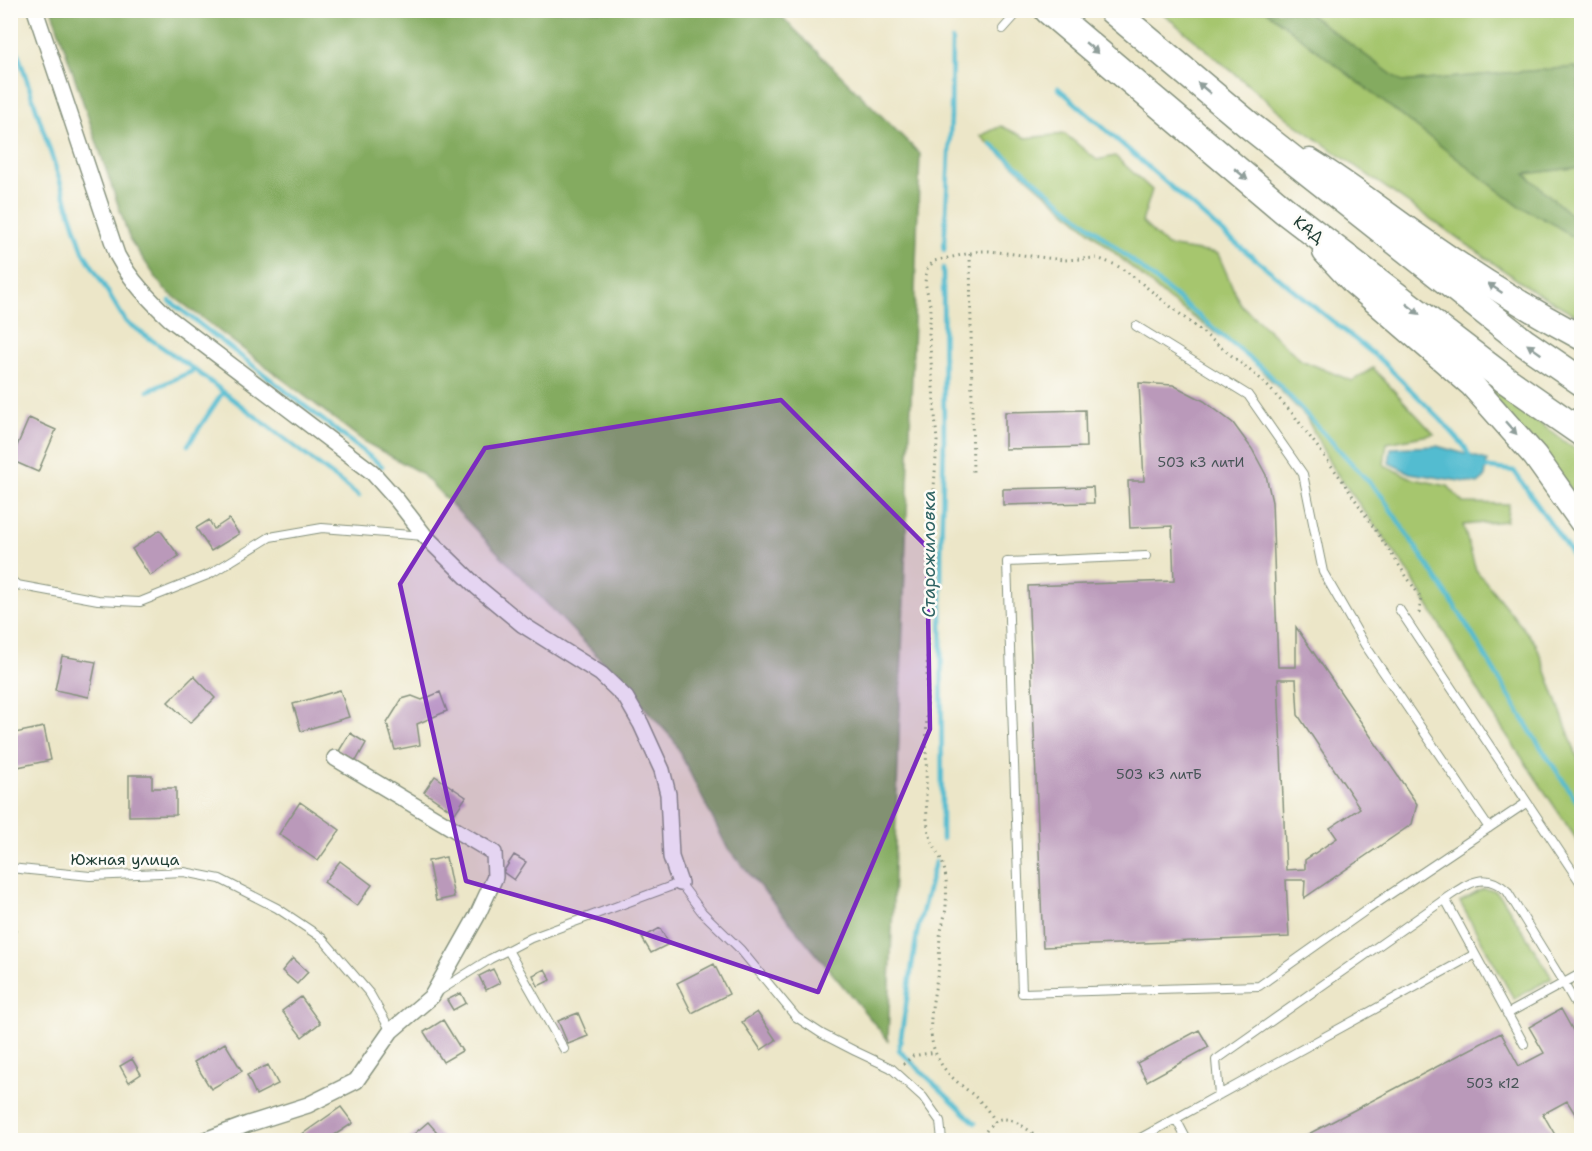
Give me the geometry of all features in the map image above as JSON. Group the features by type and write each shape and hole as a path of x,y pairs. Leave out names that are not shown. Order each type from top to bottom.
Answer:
{"highway":[{"name":"КАД","path":"1047,10 1284,210 1506,380 1581,433"},
{"path":"1112,10 1249,125 1525,343 1581,382"}],"main road":[{"path":"1249,125 1347,183 1426,242 1523,307 1581,338"},
{"path":"1284,210 1354,283 1472,385 1535,456 1581,522"}],"street":[{"path":"35,10 117,255 129,276 142,293 170,319 372,472 398,500 425,536 477,587 523,625 601,674 626,698 662,770 668,794 671,857 680,883"},
{"path":"205,1140 308,1105 356,1081 391,1031 432,996 477,916 495,877 494,853 335,758"}],"lane":[{"path":"1003,29 1020,10"},
{"path":"1136,326 1248,395 1303,474 1323,572 1365,645 1489,828"},
{"path":"10,579 17,585 98,600 140,602 210,574 270,537 322,528 425,536"},
{"path":"1146,556 1007,562 1022,993 1259,986 1526,803"},
{"path":"1399,609 1581,885"},
{"name":"Южная улица","path":"10,868 90,876 184,872 220,879 277,908 322,938 370,994 391,1031"},
{"path":"1219,1095 1216,1060 1445,899 1485,879 1492,880 1507,891 1581,1015"},
{"path":"432,996 490,959 531,938 680,883 702,912 740,949 796,1017 830,1038 891,1068 923,1096 940,1121 942,1140"},
{"path":"1445,899 1524,1044"},
{"path":"508,950 564,1048"},
{"path":"1137,1140 1475,954"},
{"path":"1507,1014 1581,973"},
{"path":"1176,1119 1187,1140"}],"path":[{"path":"994,1122 981,1100 948,1075 935,1052 932,1014 947,884 942,862 931,841 926,798 928,580 937,442 929,333 931,309 925,282 927,269 934,261 980,251 1027,254 1064,260 1097,258"},
{"path":"970,254 973,476"},
{"path":"905,1061 913,1056 935,1052"},
{"path":"978,1140 994,1122 1001,1119 1027,1128 1041,1140"}],"highlighted area":[{"path":"781,400 927,547 930,729 818,992 607,921 466,881 400,584 485,448"}],"green space":[{"path":"52,11 776,11 920,154 888,1040 727,847 673,739 606,665 421,473 365,442 164,289 130,240"},
{"path":"1160,11 1266,11 1519,206 1552,223 1581,243 1581,318 1529,288 1291,121"},
{"path":"1266,11 1305,11 1402,82 1576,67 1582,105 1581,167 1525,174 1581,224 1581,243 1552,223 1520,207"},
{"path":"1305,11 1581,11 1581,105 1576,67 1402,82"},
{"path":"1001,126 1026,138 1065,134 1097,160 1115,156 1152,190 1142,222 1167,246 1218,254 1240,304 1301,360 1352,381 1373,368 1434,434 1387,443 1384,465 1414,479 1448,486 1463,503 1509,504 1506,521 1463,525 1476,570 1536,644 1581,767 1581,846 1488,707 1408,571 1332,467 1306,417 1247,355 1169,300 980,136"},
{"path":"1581,167 1581,224 1525,174"},
{"path":"1493,388 1581,454 1581,501 1489,394"},
{"path":"1483,889 1494,890 1503,899 1552,978 1514,999 1460,902"}],"water":[{"path":"1437,446 1487,460 1485,478 1478,484 1410,473 1389,463 1391,448"}],"building":[{"path":"1139,383 1173,385 1204,401 1233,423 1252,449 1266,475 1272,502 1278,667 1296,667 1296,627 1417,804 1412,824 1304,898 1305,880 1286,880 1289,937 1043,947 1028,586 1174,581 1172,526 1130,528 1128,481 1144,481","holes":["1278,679 1296,679 1298,715 1360,808 1330,828 1337,838 1305,860 1305,869 1286,870"]},
{"path":"1085,410 1086,447 1005,449 1005,412"},
{"path":"29,418 56,430 38,472 11,460"},
{"path":"1093,487 1094,503 1003,505 1003,489"},
{"path":"229,519 239,534 211,551 196,528 209,520 214,529"},
{"path":"160,530 179,556 150,576 132,549"},
{"path":"62,656 96,662 89,697 55,690"},
{"path":"194,676 215,698 190,723 168,702"},
{"path":"340,690 349,717 301,731 293,704"},
{"path":"440,692 447,711 417,724 420,745 395,750 387,723 402,699 412,696 422,700"},
{"path":"44,727 51,760 13,768 10,756 10,734"},
{"path":"350,733 366,743 356,761 339,751"},
{"path":"129,775 152,775 152,788 176,788 176,815 129,816"},
{"path":"435,776 466,797 455,813 424,792"},
{"path":"300,802 340,830 318,861 279,834"},
{"path":"514,855 526,862 514,880 503,872"},
{"path":"446,857 454,897 436,901 428,861"},
{"path":"340,861 372,885 357,906 324,882"},
{"path":"10,928 16,930 11,946 10,946"},
{"path":"660,928 669,944 651,953 642,938"},
{"path":"293,958 308,972 297,984 282,971"},
{"path":"714,964 729,994 692,1013 677,983"},
{"path":"493,969 500,983 486,990 479,976"},
{"path":"545,969 551,980 538,986 533,975"},
{"path":"461,993 466,1003 453,1010 447,1000"},
{"path":"301,997 320,1023 302,1037 282,1011"},
{"path":"1561,1009 1582,1047 1582,1125 1567,1101 1543,1114 1558,1140 1299,1139 1501,1033 1519,1066 1544,1053 1529,1027"},
{"path":"757,1012 776,1040 761,1050 742,1022"},
{"path":"578,1013 588,1036 568,1044 558,1021"},
{"path":"443,1020 462,1051 443,1062 424,1032"},
{"path":"1199,1030 1209,1047 1147,1081 1137,1063"},
{"path":"225,1043 242,1071 211,1089 194,1062"},
{"path":"132,1059 141,1074 129,1082 120,1066"},
{"path":"268,1065 278,1084 256,1095 247,1075"},
{"path":"341,1107 353,1123 327,1140 295,1139"},
{"path":"428,1122 444,1140 407,1140"}],"waterway":[{"path":"10,29 83,251 126,322 195,370 359,496"},
{"name":"Старожиловка","path":"944,250 951,117 952,40"},
{"path":"1058,88 1228,237 1382,361 1441,420 1465,447 1470,458"},
{"path":"991,144 1269,374 1381,495 1460,614 1534,737 1582,809"},
{"name":"Старожиловка","path":"942,839 943,268"},
{"path":"170,301 382,466"},
{"path":"148,391 195,370"},
{"path":"188,445 223,392"},
{"path":"1483,467 1514,471 1582,569"},
{"name":"Старожиловка","path":"935,862 917,933 899,1050 975,1123"}]}
